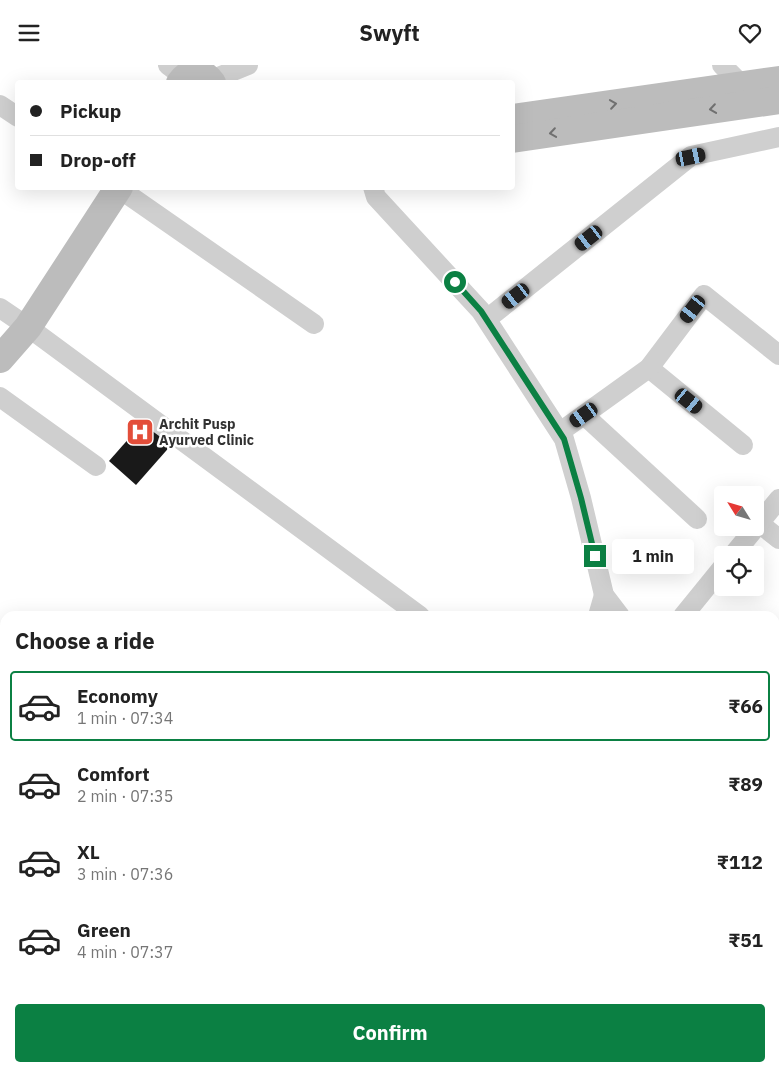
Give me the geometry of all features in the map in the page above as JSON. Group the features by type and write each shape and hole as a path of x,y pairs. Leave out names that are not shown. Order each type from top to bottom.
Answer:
{"main road":[{"path":"177,75 200,73 210,80"},
{"path":"515,138 760,96 779,81"},
{"path":"515,119 760,96"},
{"path":"0,359 28,327 117,190"}],"street":[{"path":"214,80 248,65"},
{"path":"722,65 760,96"},
{"path":"0,105 15,115"},
{"path":"487,319 691,157 779,137"},
{"path":"121,190 314,324"},
{"path":"374,190 376,197 481,311 560,432 564,439 581,498 604,595 616,611"},
{"path":"560,432 648,368 704,295 779,355"},
{"path":"0,309 28,327 413,611"},
{"path":"648,368 743,445"},
{"path":"0,397 96,466"},
{"path":"584,415 697,519"},
{"path":"764,517 779,499"},
{"path":"764,527 779,539"},
{"path":"740,546 748,536"},
{"path":"688,611 714,578"},
{"path":"599,611 604,595"}],"building":[{"path":"146,419 173,443 136,485 109,461"}],"place":[{"name":"Archit Pusp Ayurved Clinic","path":"140,432"}],"route":[{"path":"455,282 481,311 564,439 595,556"}]}
